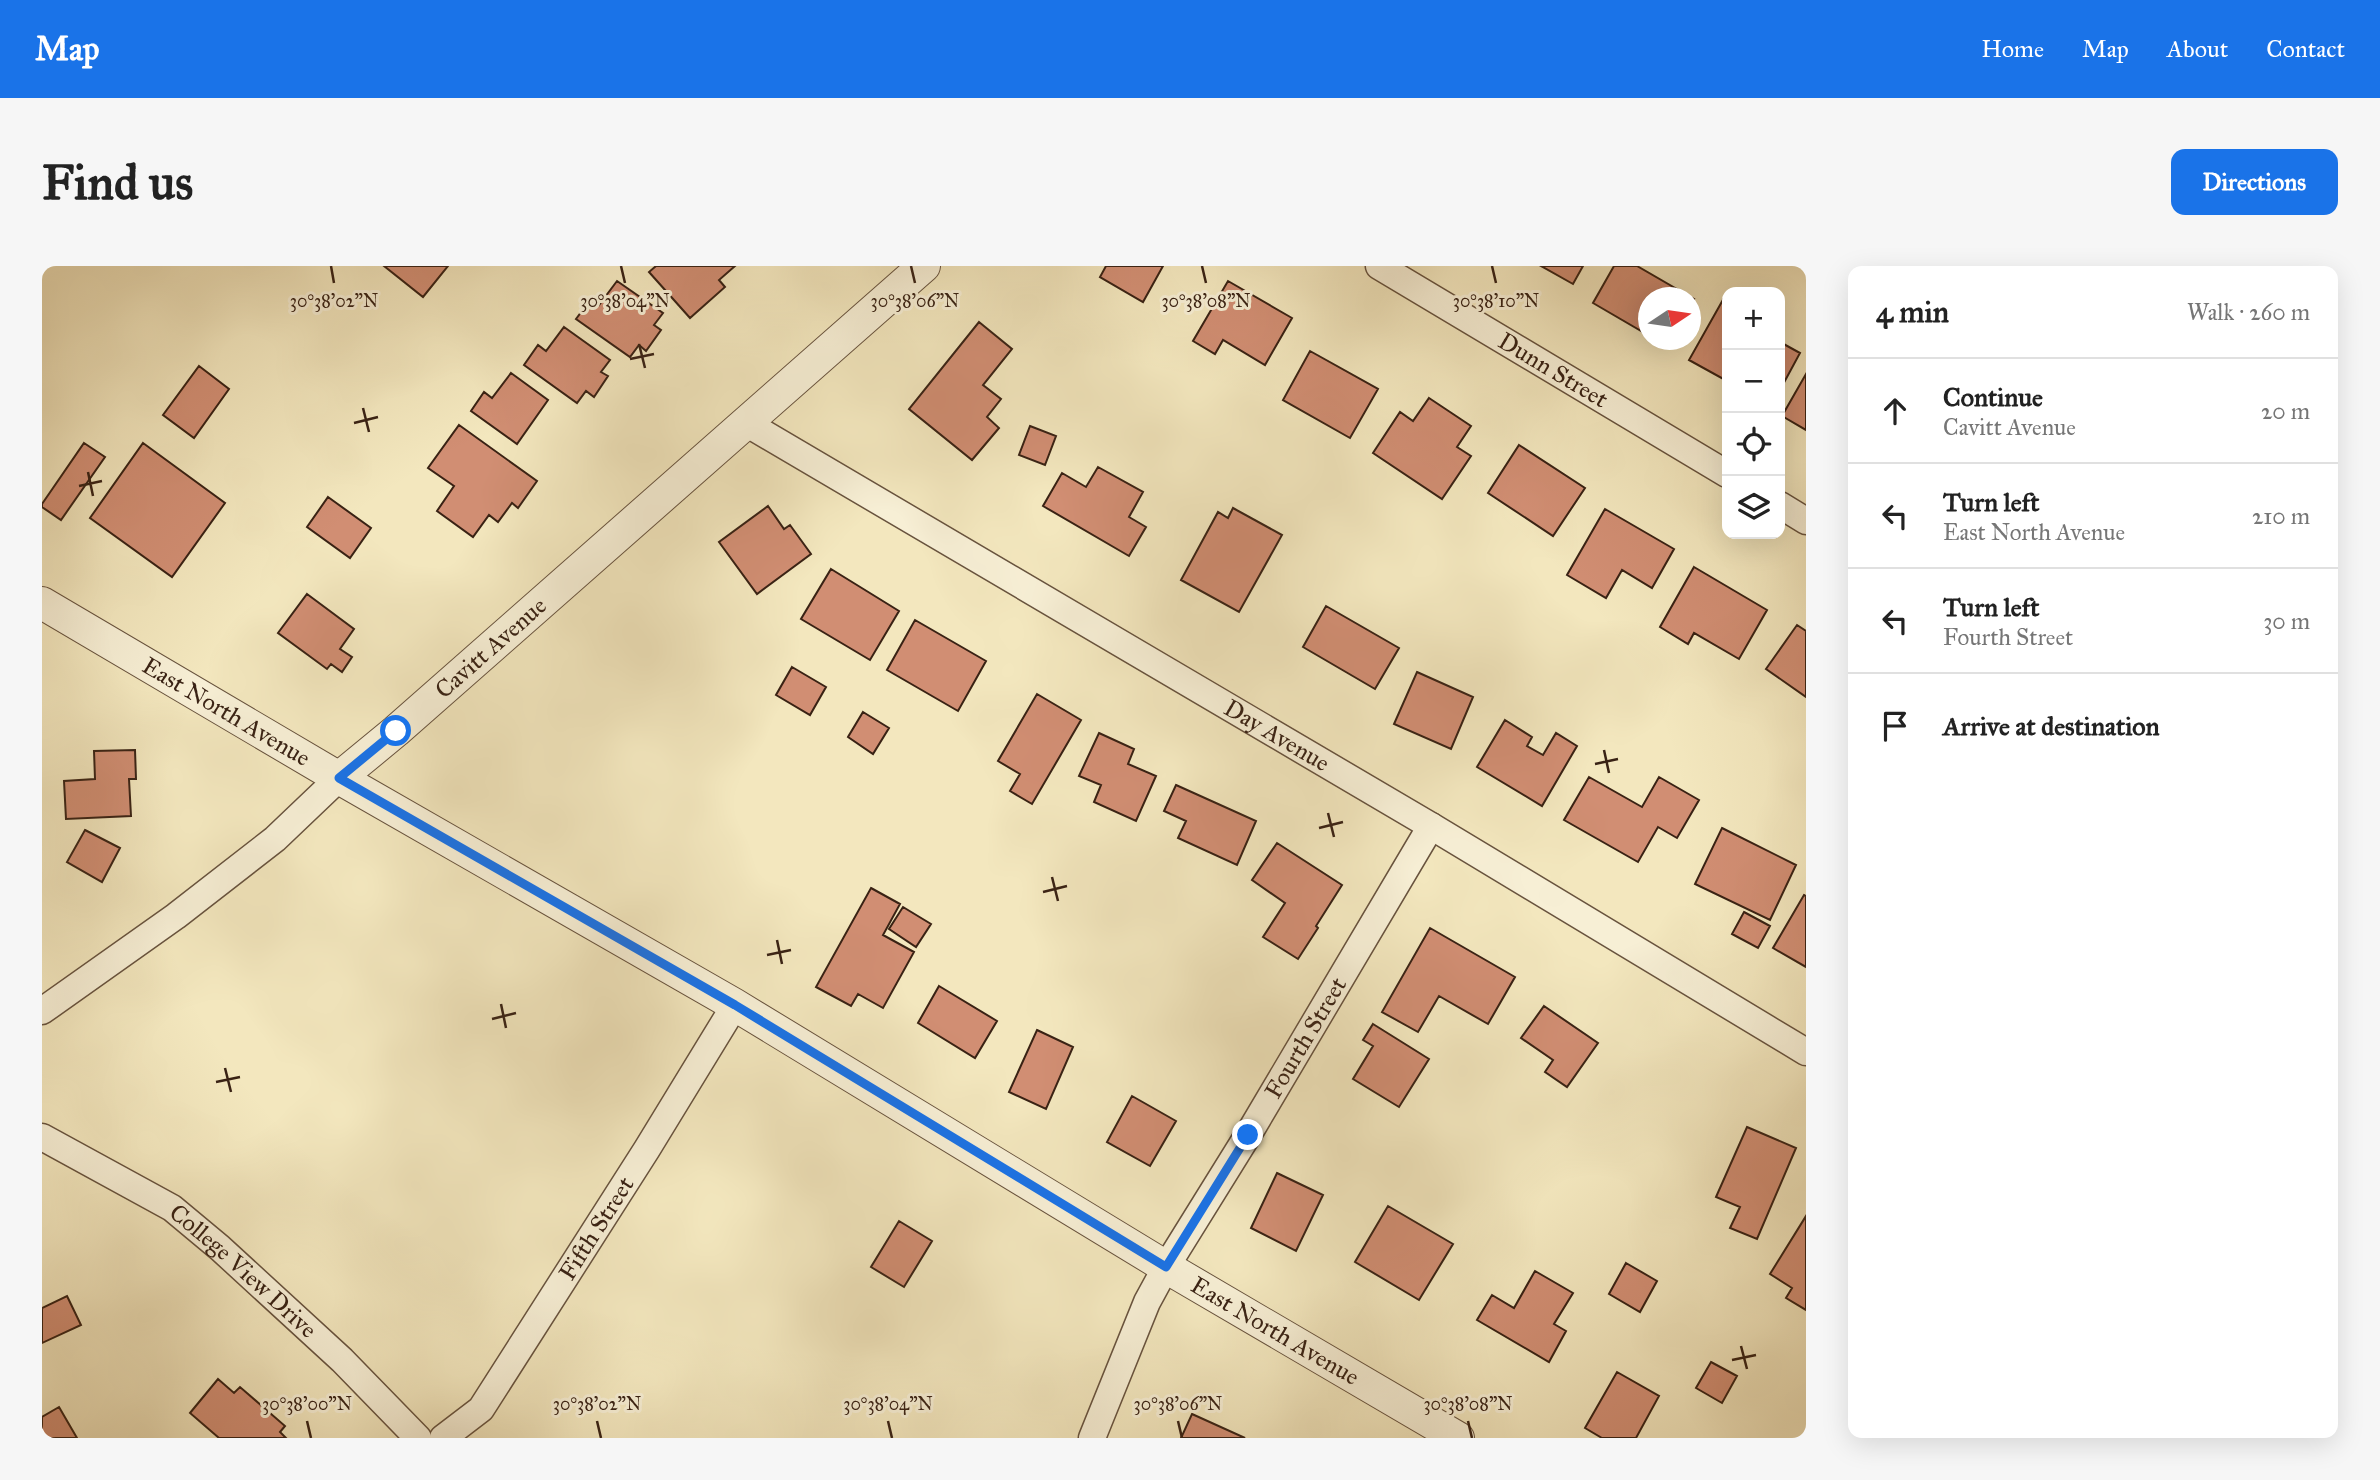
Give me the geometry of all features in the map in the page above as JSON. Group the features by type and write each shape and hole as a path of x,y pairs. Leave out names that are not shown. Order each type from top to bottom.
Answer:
{"street":[{"name":"Cavitt Avenue","path":"42,1011 176,916 275,839 339,778 396,731 924,266"},
{"name":"Dunn Street","path":"1380,266 1722,471"},
{"name":"Day Avenue","path":"746,423 1431,826 1806,1052"},
{"path":"1785,508 1806,521"},
{"name":"East North Avenue","path":"42,603 339,778 735,1005 1166,1267 1458,1438"},
{"name":"Fourth Street","path":"1092,1438 1147,1302 1166,1267 1248,1135 1431,826"},
{"name":"Fifth Street","path":"443,1438 481,1409 647,1149 735,1005"},
{"name":"College View Drive","path":"42,1137 172,1208 220,1248 342,1360 418,1438"}],"building":[{"path":"384,266 448,266 423,297"},
{"path":"656,266 735,266 719,280 725,287 690,318 649,272"},
{"path":"1106,266 1163,266 1143,302 1100,277"},
{"path":"1541,266 1583,266 1573,284"},
{"path":"1614,266 1637,266 1673,287 1638,287 1638,329 1593,303"},
{"path":"617,281 663,313 654,325 661,330 646,351 639,345 630,357 576,319 591,299 599,305"},
{"path":"1228,281 1292,318 1265,365 1223,340 1215,354 1193,341"},
{"path":"1722,302 1722,378 1689,360 1695,350 1701,350 1701,339"},
{"path":"979,322 1012,349 983,385 1001,399 987,417 999,428 972,460 909,409"},
{"path":"564,327 610,360 601,372 608,376 594,397 586,391 577,403 524,365 538,345 546,351"},
{"path":"1785,345 1800,353 1785,381"},
{"path":"1310,351 1378,389 1350,438 1283,400"},
{"path":"199,366 229,389 194,438 163,415"},
{"path":"511,373 548,400 517,444 471,411 484,392 492,398"},
{"path":"1806,374 1806,430 1785,418 1785,411"},
{"path":"1429,398 1471,426 1457,447 1471,456 1442,499 1373,453 1400,412 1413,421"},
{"path":"459,425 537,481 518,508 512,503 498,522 489,515 473,537 437,511 454,486 428,468"},
{"path":"1030,426 1056,436 1045,465 1019,455"},
{"path":"84,443 105,457 61,520 42,507 42,504"},
{"path":"143,443 225,503 172,577 90,518"},
{"path":"1519,445 1585,488 1553,536 1488,493"},
{"path":"1098,467 1143,492 1129,517 1146,527 1129,556 1043,506 1062,473 1086,487"},
{"path":"328,497 371,528 350,558 307,527"},
{"path":"768,506 784,529 790,525 811,554 757,594 719,542"},
{"path":"1233,508 1282,535 1239,612 1181,580 1218,512 1228,518"},
{"path":"1605,509 1674,549 1652,588 1622,570 1606,598 1567,575"},
{"path":"1694,567 1767,610 1739,659 1694,633 1688,644 1660,627"},
{"path":"831,569 899,611 870,660 801,619"},
{"path":"307,594 354,629 340,649 352,657 342,672 331,664 327,669 278,633"},
{"path":"1326,606 1399,648 1375,689 1303,647"},
{"path":"915,620 986,661 958,711 887,670"},
{"path":"1797,625 1806,631 1806,697 1766,669"},
{"path":"792,667 826,687 810,715 776,695"},
{"path":"1417,672 1473,697 1451,749 1394,724"},
{"path":"1037,694 1081,720 1032,804 1010,791 1020,774 998,761"},
{"path":"863,712 889,728 873,754 848,737"},
{"path":"1505,720 1532,737 1527,746 1543,755 1556,733 1577,746 1542,806 1477,767"},
{"path":"1099,733 1134,749 1128,764 1156,776 1136,821 1094,802 1101,785 1079,776"},
{"path":"135,750 136,779 129,779 131,816 66,819 64,781 95,779 94,751"},
{"path":"1589,777 1642,807 1659,777 1699,800 1677,838 1658,827 1638,862 1564,820"},
{"path":"1176,785 1256,821 1237,865 1178,838 1186,821 1164,811"},
{"path":"1722,828 1796,865 1770,920 1695,884"},
{"path":"85,830 120,848 102,882 67,862"},
{"path":"1277,843 1342,885 1298,959 1263,937 1285,903 1252,880"},
{"path":"871,888 900,904 883,935 914,952 883,1008 858,994 851,1006 816,987"},
{"path":"1804,895 1806,896 1806,967 1773,948"},
{"path":"903,907 931,924 916,947 889,929"},
{"path":"1744,912 1770,926 1758,948 1732,934"},
{"path":"1430,928 1515,977 1488,1024 1439,996 1418,1032 1382,1012"},
{"path":"939,986 997,1021 975,1058 918,1023"},
{"path":"1544,1006 1598,1043 1567,1087 1545,1072 1553,1060 1521,1038"},
{"path":"1373,1024 1429,1059 1399,1107 1353,1079 1373,1046 1363,1040"},
{"path":"1037,1030 1073,1047 1046,1109 1009,1092"},
{"path":"1132,1096 1176,1121 1150,1166 1107,1142"},
{"path":"1747,1127 1796,1148 1757,1239 1730,1228 1740,1207 1716,1197"},
{"path":"1277,1173 1323,1195 1296,1251 1251,1228"},
{"path":"1388,1206 1453,1244 1419,1300 1355,1262"},
{"path":"1806,1216 1806,1310 1786,1298 1792,1288 1770,1274"},
{"path":"899,1221 932,1241 904,1287 871,1267"},
{"path":"1626,1263 1657,1281 1640,1312 1609,1294"},
{"path":"1535,1271 1573,1293 1554,1324 1566,1331 1549,1362 1477,1320 1492,1295 1514,1308"},
{"path":"67,1296 81,1325 42,1343 42,1308"},
{"path":"1711,1362 1737,1376 1722,1403 1696,1388"},
{"path":"1617,1372 1659,1396 1636,1438 1602,1438 1585,1428"},
{"path":"218,1379 234,1393 240,1387 285,1426 280,1432 286,1438 219,1438 190,1413"},
{"path":"59,1407 77,1438 42,1438 42,1417"},
{"path":"1192,1414 1245,1438 1181,1438"}],"route":[{"path":"396,731 339,778 735,1005 1166,1267 1248,1135"}]}
